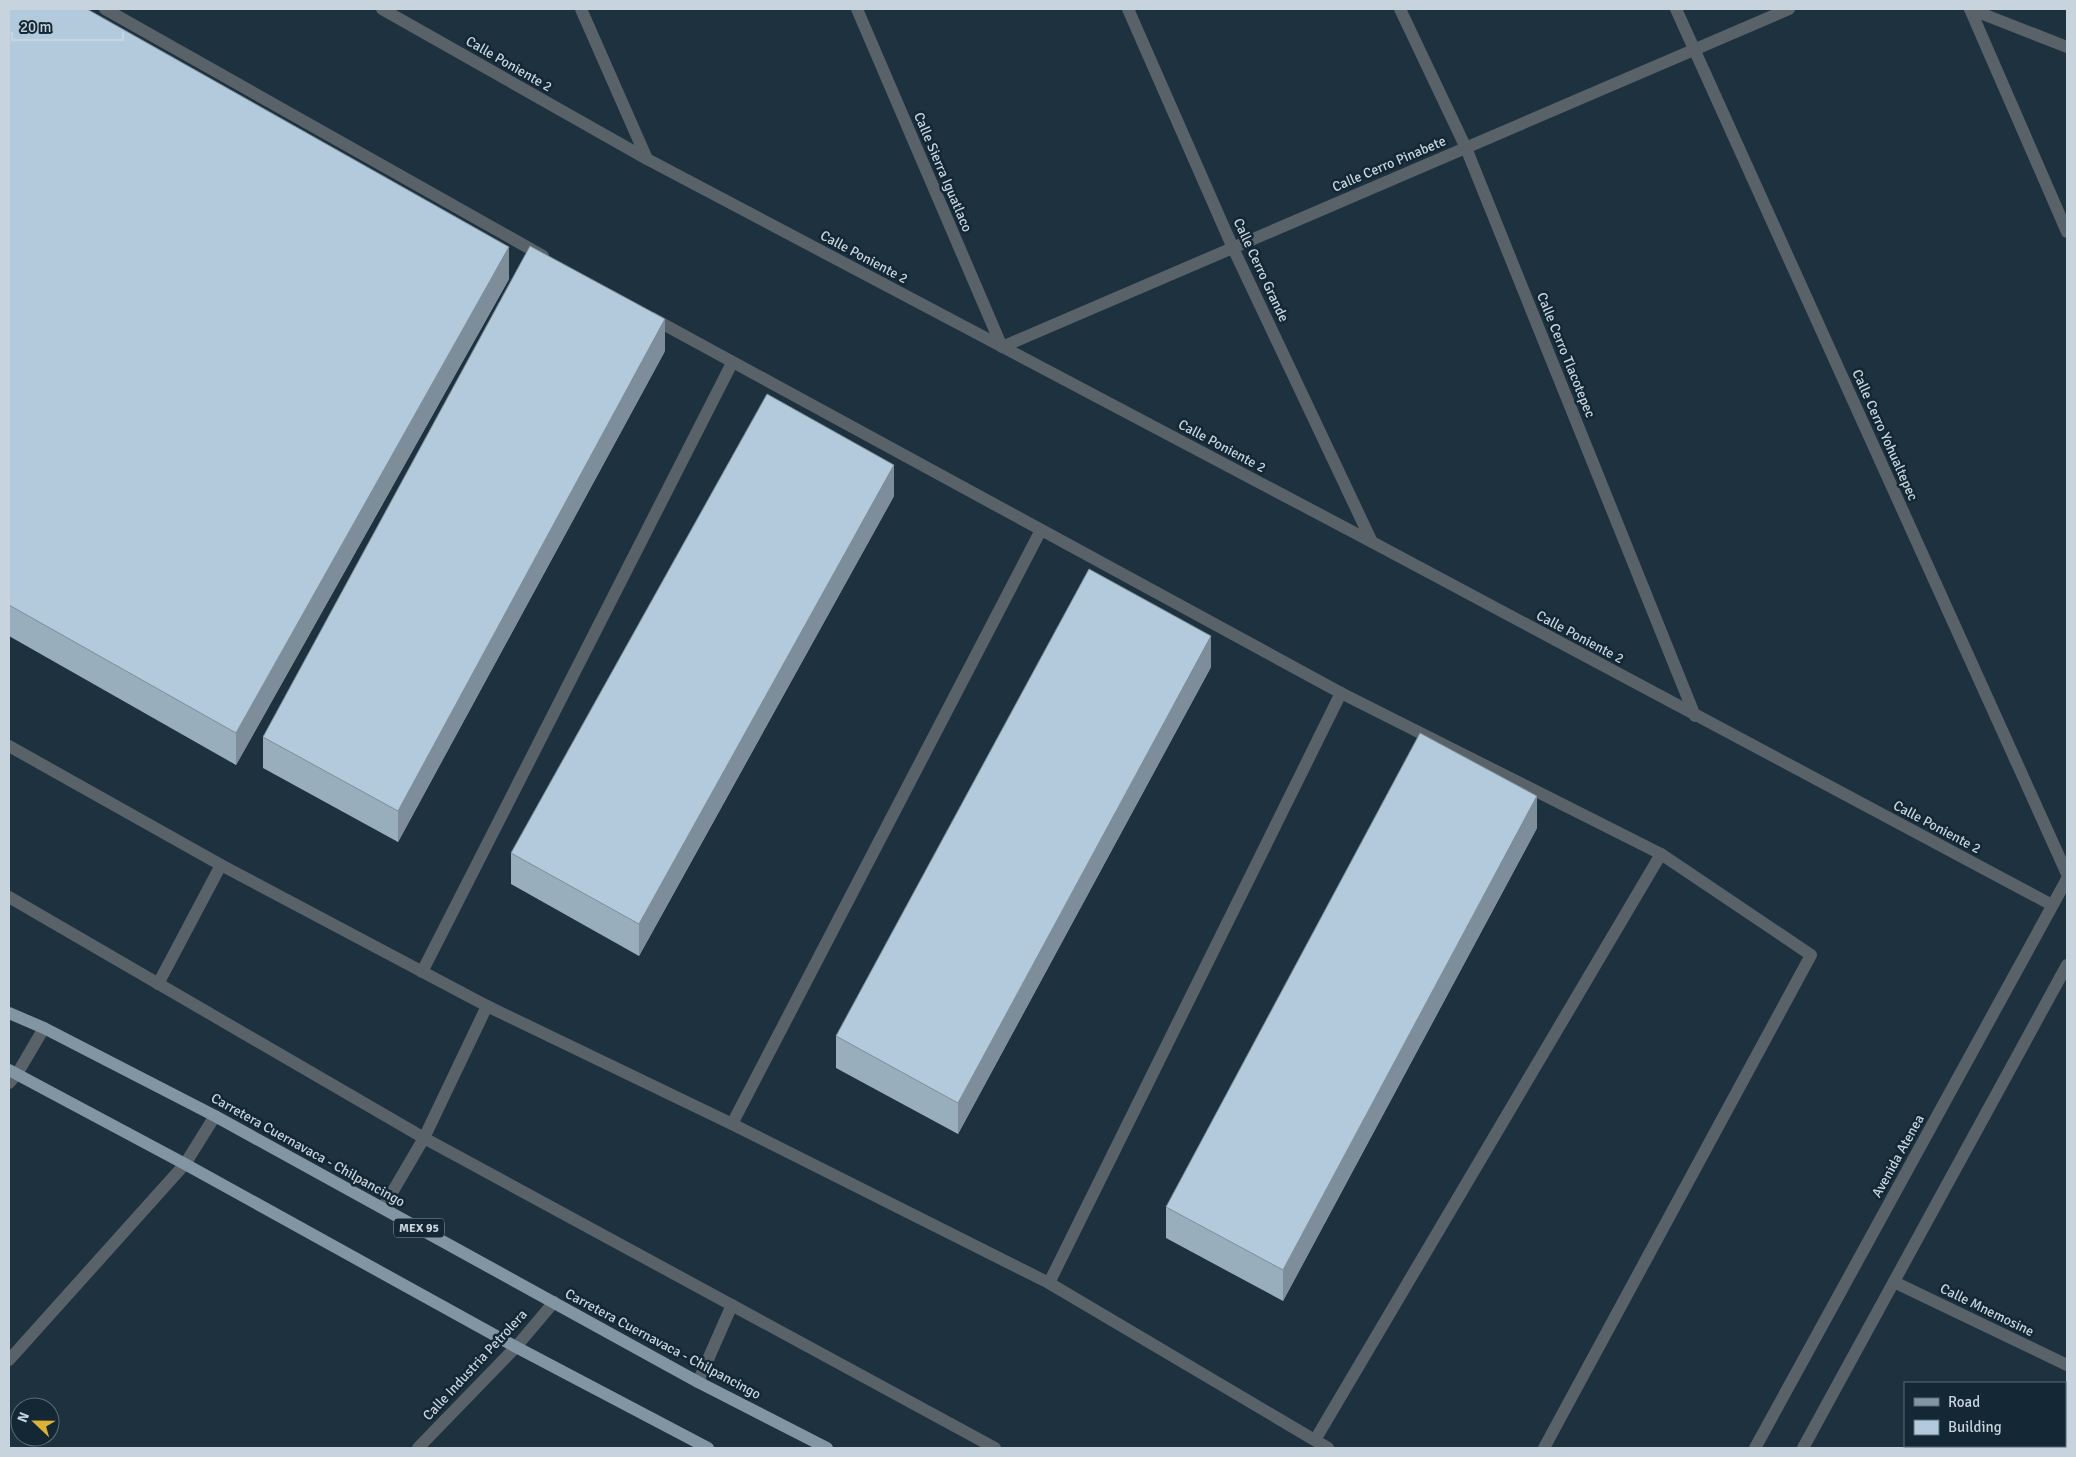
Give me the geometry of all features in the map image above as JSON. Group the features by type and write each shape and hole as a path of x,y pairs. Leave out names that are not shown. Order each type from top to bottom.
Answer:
{"main road":[{"name":"Carretera Cuernavaca - Chilpancingo","path":"9,1013 44,1028 215,1116 698,1382 826,1448"},
{"path":"11,1076 185,1164 516,1348 708,1448"}],"street":[{"path":"105,9 552,261"},
{"name":"Calle Poniente 2","path":"382,9 647,159 1372,542 2052,905"},
{"path":"581,9 647,159"},
{"name":"Calle Sierra Iguatlaco","path":"857,9 1002,347"},
{"name":"Calle Cerro Grande","path":"1128,9 1233,248 1372,542"},
{"name":"Calle Cerro Tlacotepec","path":"1400,9 1466,148 1695,716"},
{"name":"Calle Cerro Yohualtepec","path":"1676,9 2067,874"},
{"name":"Calle Cerro Pinabete","path":"1002,347 1788,9"},
{"path":"1970,9 2067,47"},
{"path":"1970,9 2067,232"},
{"path":"638,310 732,363 1341,693 1661,854 1811,955 1544,1448"},
{"path":"422,972 732,363"},
{"path":"732,1124 1041,530"},
{"path":"1049,1283 1341,693"},
{"path":"9,746 221,865 487,1006 732,1124 1049,1283 1328,1448"},
{"path":"1315,1440 1661,854"},
{"path":"158,984 221,865"},
{"name":"Avenida Atenea","path":"1756,1448 2067,879"},
{"path":"9,897 424,1138 995,1448"},
{"path":"1803,1448 2067,965"},
{"path":"383,1208 424,1138 487,1006"},
{"path":"11,1076 44,1028"},
{"path":"9,1360 185,1164 215,1116"},
{"name":"Calle Mnemosine","path":"1894,1282 2067,1365"},
{"name":"Calle Industria Petrolera","path":"418,1448 516,1348 554,1302"},
{"path":"698,1382 732,1305"}],"building":[{"path":"9,9 87,9 509,247 236,733 9,605"},
{"path":"530,246 665,319 398,811 263,737"},
{"path":"767,394 894,465 639,924 511,853"},
{"path":"1089,569 1211,636 958,1103 836,1036"},
{"path":"1420,733 1537,796 1283,1270 1166,1207"}]}
